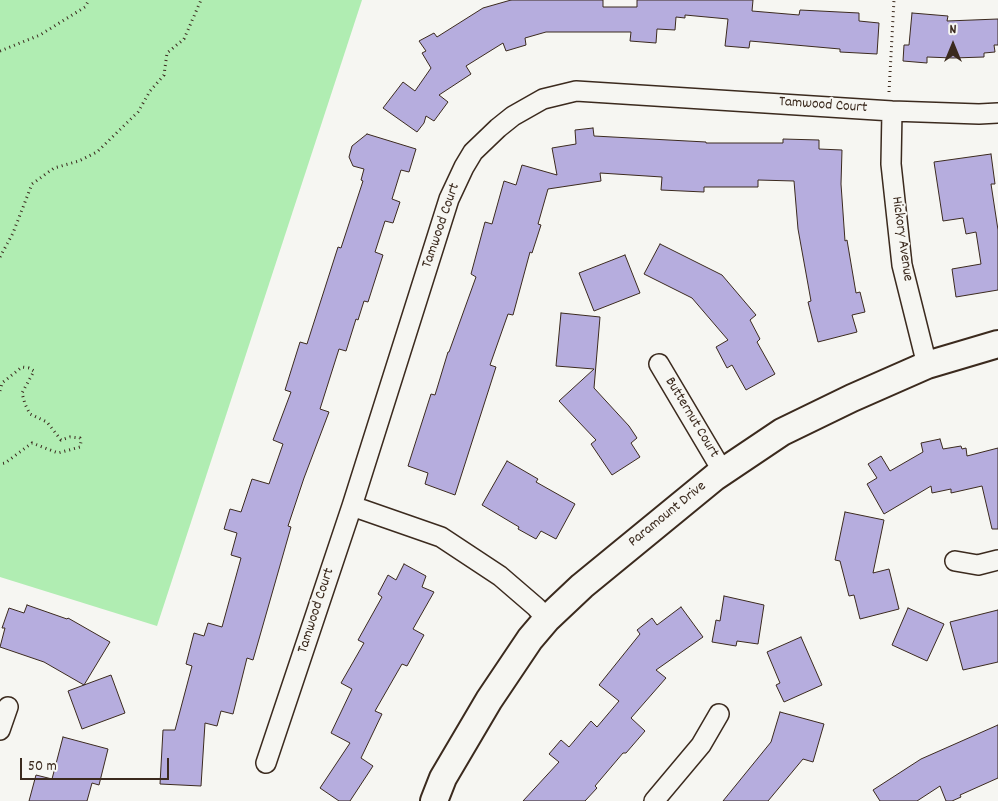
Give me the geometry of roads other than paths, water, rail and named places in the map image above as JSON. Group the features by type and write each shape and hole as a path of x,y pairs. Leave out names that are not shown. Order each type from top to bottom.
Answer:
{"street":[{"name":"Tamwood Court","path":"266,763 352,506 449,199 461,172 473,152 513,116 543,99 576,91 892,111 998,113"},
{"name":"Hickory Avenue","path":"892,111 892,164 902,265 927,365"},
{"name":"Paramount Drive","path":"434,801 443,778 489,700 530,639 547,619 582,586 723,472 782,432 852,398 927,365 998,344"},
{"name":"Butternut Court","path":"659,364 723,472"},
{"path":"352,506 441,537 500,576 547,619"},
{"path":"955,561 978,565 998,560"},
{"path":"0,730 8,707"},
{"path":"654,801 702,745 719,714"}]}
